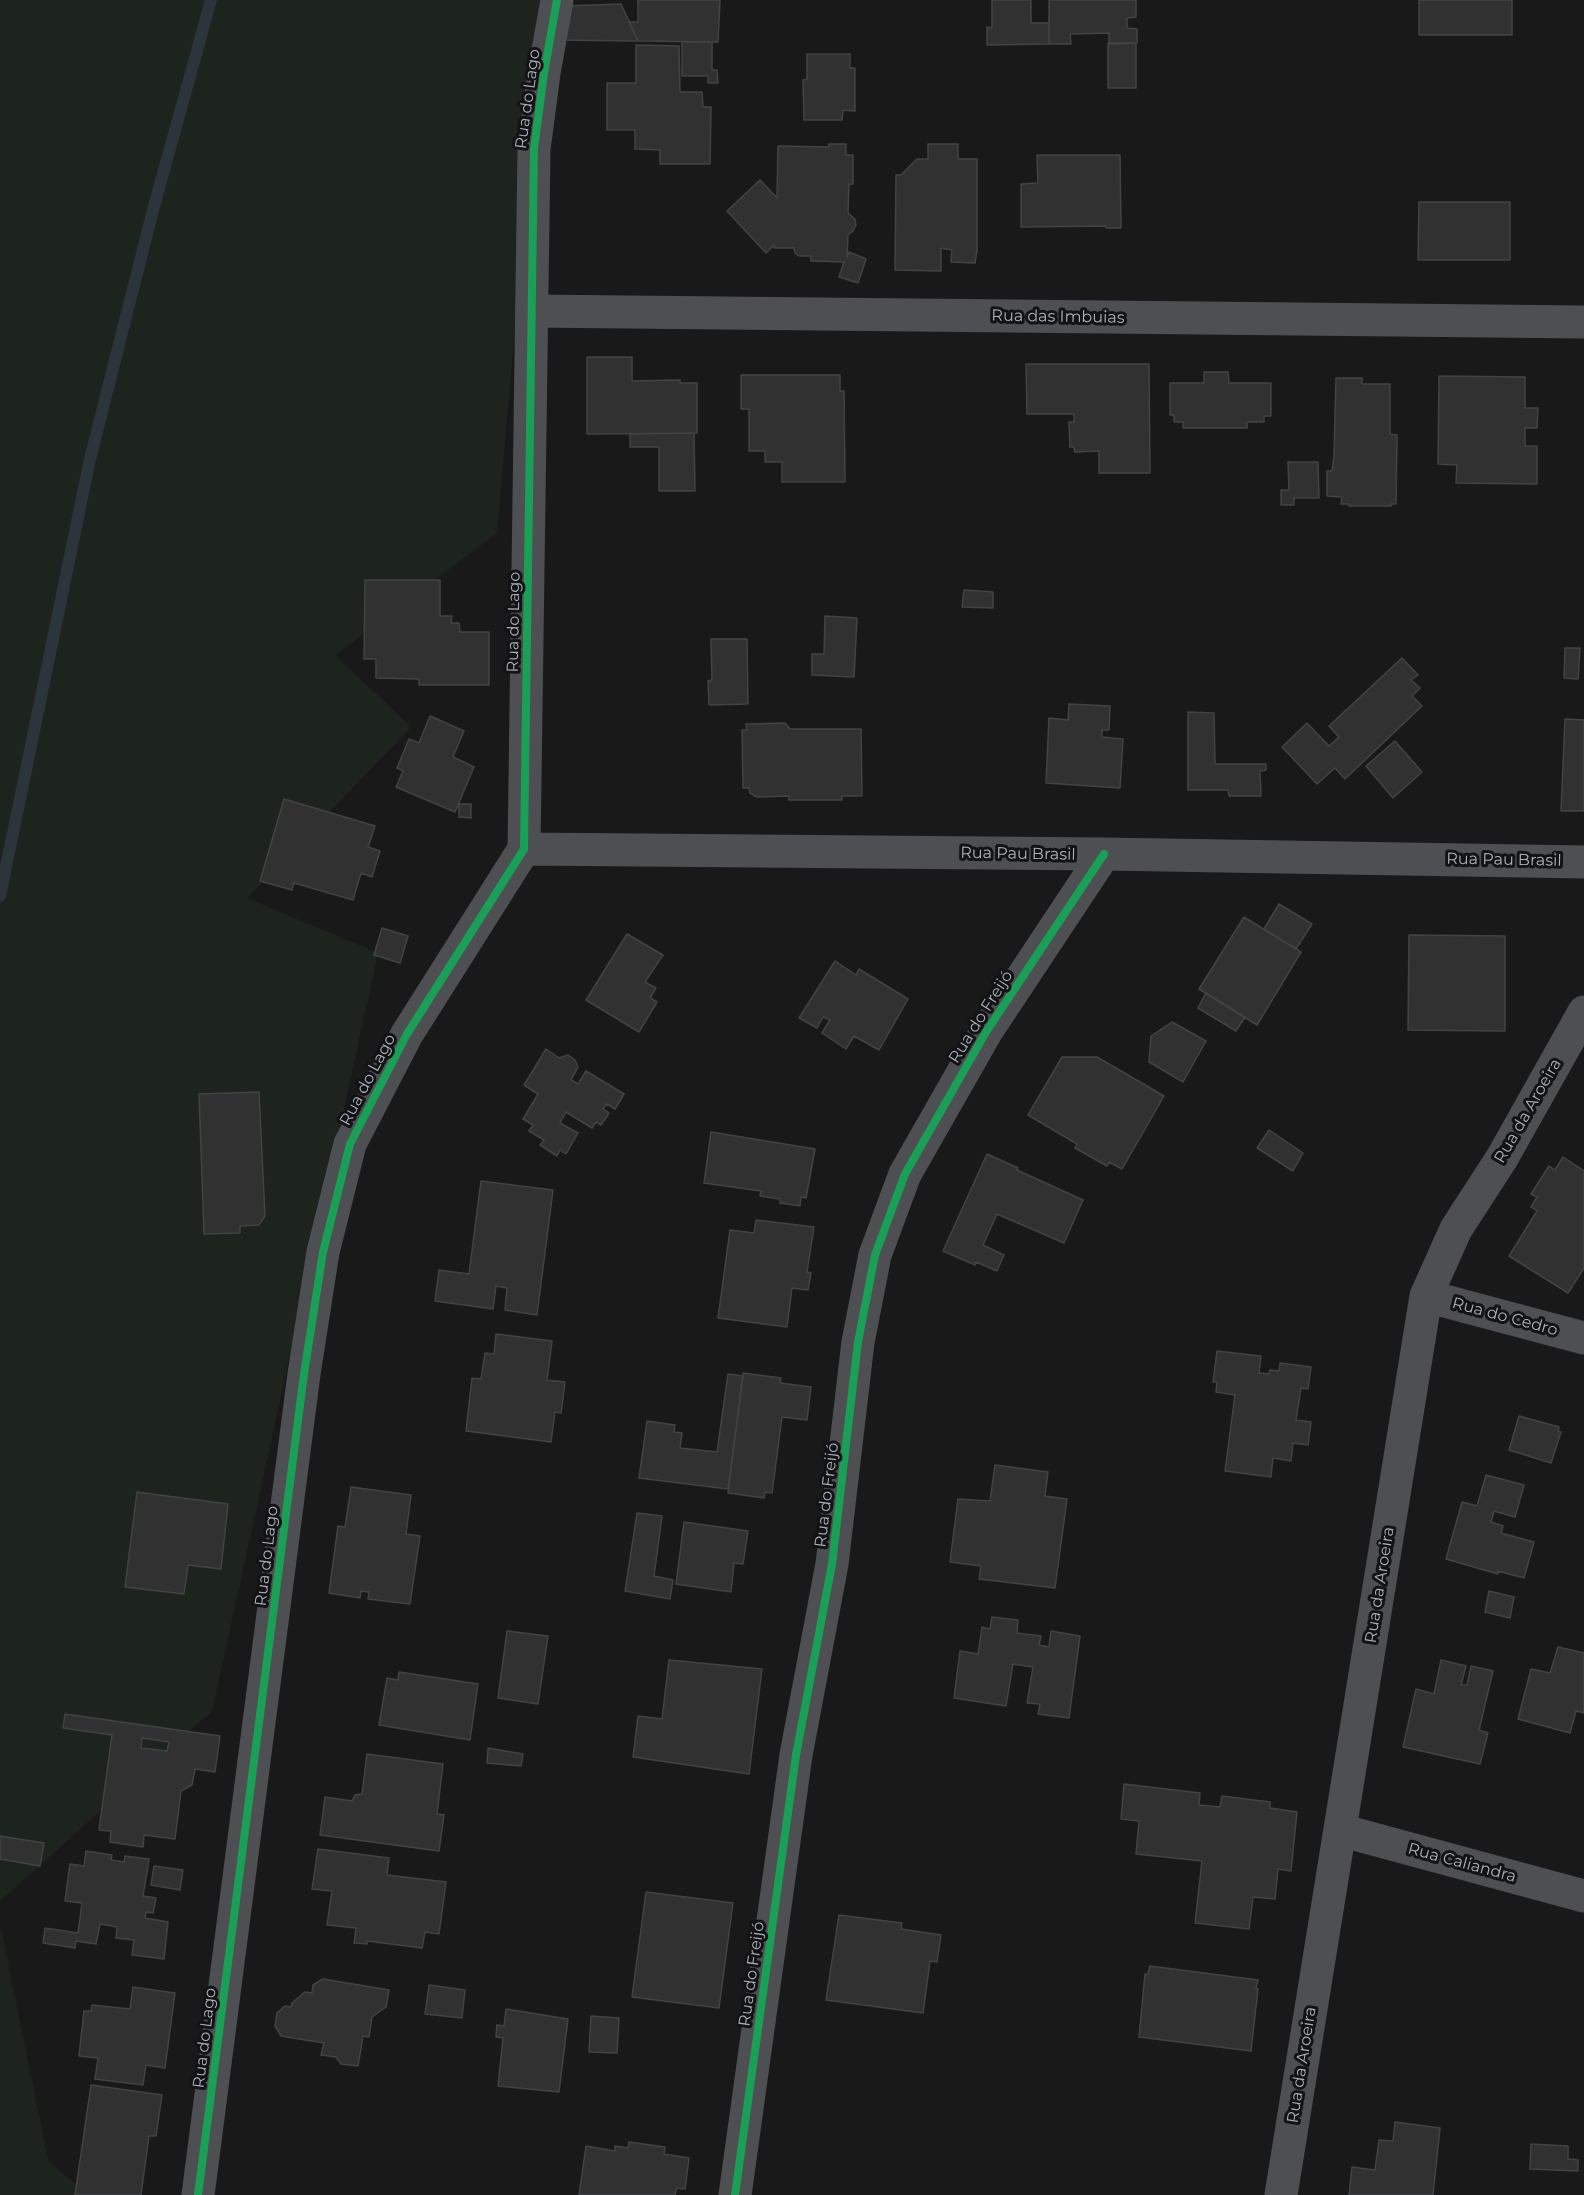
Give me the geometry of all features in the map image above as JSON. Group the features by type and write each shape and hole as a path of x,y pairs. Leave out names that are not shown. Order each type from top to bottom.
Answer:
{"street":[{"name":"Rua do Lago","path":"198,2195 302,1385 323,1252 350,1144 407,1034 524,849 534,149 557,0"},
{"name":"Rua das Imbuias","path":"533,311 1584,322"},
{"name":"Rua Pau Brasil","path":"524,849 1104,854 1584,862"},
{"name":"Rua do Freijó","path":"735,2195 796,1755 832,1564 858,1342 875,1255 905,1174 980,1042 1104,854"},
{"name":"Rua da Aroeira","path":"1281,2195 1426,1296 1456,1229 1502,1158 1584,1012"},
{"name":"Rua do Cedro","path":"1426,1296 1584,1338"},
{"name":"Rua Caliandra","path":"1340,1830 1584,1896"}],"shaded area":[{"path":"0,0 544,0 497,533 335,655 411,727 247,898 378,953 212,1711 0,1901"},
{"path":"0,1924 48,2160 87,2195 0,2195"}],"building":[{"path":"638,0 720,0 718,42 638,41 629,22 638,22"},
{"path":"992,0 1031,0 1031,23 1049,23 1049,44 987,45 987,27 992,28"},
{"path":"1049,0 1136,0 1136,17 1127,18 1127,28 1137,29 1137,43 1109,44 1109,33 1070,34 1071,44 1049,44"},
{"path":"1419,0 1512,0 1512,35 1419,35"},
{"path":"621,4 638,41 557,40 564,6"},
{"path":"682,42 712,42 712,70 717,70 718,83 708,83 708,76 682,76"},
{"path":"1108,43 1136,43 1136,88 1108,88"},
{"path":"636,45 679,46 680,92 702,92 703,107 711,107 710,164 660,164 660,150 635,149 635,130 607,130 607,83 636,83"},
{"path":"807,54 850,54 850,68 855,68 855,111 843,110 842,120 804,120 803,80 807,79"},
{"path":"829,144 846,144 846,155 853,155 853,184 849,184 848,213 855,219 856,225 848,235 847,258 849,252 866,259 858,283 839,277 844,262 811,261 811,256 799,256 795,253 794,248 774,248 774,245 766,253 727,211 760,180 777,198 778,146 829,147"},
{"path":"928,144 958,144 958,159 977,159 975,263 951,262 952,250 941,248 941,271 895,270 896,175 901,175 917,159 928,159"},
{"path":"1037,155 1120,155 1121,228 1106,228 1106,226 1021,227 1021,184 1038,183"},
{"path":"1419,202 1510,202 1510,260 1418,260"},
{"path":"587,357 632,357 632,381 680,380 680,383 697,383 697,433 587,434"},
{"path":"1026,364 1149,364 1150,473 1099,473 1099,451 1075,452 1074,447 1070,447 1069,422 1074,422 1074,414 1027,414"},
{"path":"1204,372 1228,372 1229,383 1271,383 1271,416 1264,416 1264,422 1247,422 1247,428 1183,428 1183,422 1174,422 1174,415 1170,415 1170,383 1204,383"},
{"path":"741,375 840,375 840,391 844,391 845,482 782,482 782,462 765,462 765,451 749,451 749,409 741,409"},
{"path":"1439,376 1525,377 1525,408 1538,408 1537,428 1525,428 1525,446 1537,446 1537,484 1456,483 1457,465 1438,464"},
{"path":"1336,378 1362,378 1362,384 1390,384 1390,434 1397,435 1396,504 1349,506 1349,504 1341,504 1342,497 1327,496 1327,471 1332,471 1334,456"},
{"path":"694,433 695,491 659,491 659,447 630,447 630,434"},
{"path":"1288,462 1318,462 1319,498 1294,498 1294,505 1281,505 1281,490 1289,490"},
{"path":"365,580 440,580 440,616 452,616 451,623 459,623 460,632 489,632 489,685 419,685 419,679 376,678 376,659 364,659"},
{"path":"964,590 993,592 993,608 962,607"},
{"path":"825,616 857,618 854,677 812,675 812,654 824,654"},
{"path":"711,639 747,639 748,704 709,705 708,681 712,680"},
{"path":"1565,648 1580,648 1578,679 1564,678"},
{"path":"1402,658 1418,675 1411,680 1420,688 1412,696 1422,706 1345,779 1335,768 1317,784 1282,747 1307,723 1329,746 1339,737 1329,726"},
{"path":"1069,704 1110,706 1109,730 1102,730 1102,737 1123,739 1120,788 1046,783 1049,718 1068,720"},
{"path":"1188,712 1214,713 1215,764 1266,764 1266,770 1260,771 1261,796 1229,796 1228,790 1188,790"},
{"path":"430,716 464,731 453,757 474,767 455,812 396,787 403,771 397,768 409,739 419,743"},
{"path":"1565,719 1584,720 1584,811 1561,811"},
{"path":"785,723 790,729 861,729 862,796 842,796 842,800 789,800 789,796 757,797 750,793 749,788 743,788 742,730 747,730 746,724"},
{"path":"1395,741 1422,772 1393,798 1366,766"},
{"path":"284,799 375,826 368,847 380,851 372,877 361,873 353,900 294,883 292,890 260,881"},
{"path":"459,804 471,804 471,818 459,817"},
{"path":"1279,904 1312,924 1296,949 1264,929"},
{"path":"1244,917 1301,952 1257,1025 1199,989"},
{"path":"382,928 408,936 400,963 374,955"},
{"path":"627,934 663,955 645,982 656,988 650,998 657,1002 639,1032 586,1000"},
{"path":"1409,935 1505,936 1505,1031 1408,1030"},
{"path":"835,961 856,975 859,969 908,999 879,1050 854,1036 846,1049 822,1033 830,1020 823,1017 817,1028 799,1018"},
{"path":"1206,993 1245,1017 1236,1031 1198,1008"},
{"path":"1172,1022 1206,1041 1183,1082 1149,1062 1151,1036"},
{"path":"546,1049 559,1058 568,1055 575,1060 578,1067 571,1080 578,1084 586,1071 624,1094 615,1109 607,1104 603,1109 609,1113 601,1125 596,1122 592,1128 566,1112 560,1123 578,1133 566,1154 560,1150 557,1156 540,1145 544,1140 529,1131 533,1125 523,1119 538,1094 524,1085"},
{"path":"1062,1057 1097,1057 1164,1096 1122,1169 1109,1162 1107,1166 1075,1148 1077,1144 1028,1115"},
{"path":"259,1092 265,1216 259,1225 240,1226 240,1233 204,1234 199,1094"},
{"path":"1269,1130 1303,1153 1293,1171 1257,1148"},
{"path":"711,1132 815,1149 806,1198 801,1197 800,1206 780,1203 780,1199 760,1196 761,1191 704,1183"},
{"path":"987,1154 1083,1200 1064,1243 997,1214 983,1245 1004,1255 997,1271 976,1262 975,1265 943,1251"},
{"path":"1563,1157 1584,1171 1584,1268 1568,1293 1509,1256 1537,1211 1531,1207 1537,1197 1531,1194 1549,1166 1555,1170"},
{"path":"481,1181 553,1190 537,1315 505,1310 507,1288 496,1286 493,1309 435,1301 439,1270 469,1274"},
{"path":"756,1220 814,1227 807,1272 811,1273 808,1290 792,1288 787,1327 718,1318 730,1230 754,1233"},
{"path":"496,1334 552,1341 547,1380 565,1382 561,1413 555,1412 551,1442 466,1431 472,1378 481,1379 485,1353 494,1354"},
{"path":"1217,1351 1261,1356 1259,1373 1269,1374 1270,1370 1279,1371 1280,1363 1311,1367 1308,1389 1301,1388 1296,1420 1311,1422 1308,1445 1293,1443 1291,1461 1273,1458 1271,1477 1225,1471 1235,1395 1216,1392 1217,1382 1213,1382"},
{"path":"743,1373 781,1378 780,1383 811,1387 807,1420 782,1417 772,1493 765,1492 764,1498 728,1493"},
{"path":"728,1374 743,1376 728,1489 639,1478 647,1421 675,1425 674,1432 682,1433 680,1448 717,1452"},
{"path":"1519,1416 1559,1427 1558,1431 1561,1432 1551,1463 1509,1450"},
{"path":"995,1465 1048,1472 1045,1496 1067,1499 1055,1588 979,1579 981,1566 950,1562 958,1499 990,1501"},
{"path":"1486,1475 1524,1485 1515,1517 1494,1511 1491,1522 1503,1526 1501,1533 1534,1542 1524,1578 1498,1571 1498,1574 1446,1559 1462,1502 1477,1506"},
{"path":"351,1487 411,1495 406,1534 420,1536 410,1604 368,1599 369,1592 361,1591 360,1598 329,1593 338,1526 345,1527"},
{"path":"137,1492 228,1504 221,1569 188,1565 184,1594 125,1587"},
{"path":"637,1513 662,1516 654,1576 673,1580 670,1599 625,1591"},
{"path":"684,1522 748,1531 743,1564 734,1563 731,1592 676,1584"},
{"path":"1489,1591 1514,1597 1510,1618 1485,1612"},
{"path":"992,1617 1018,1620 1017,1633 1041,1636 1039,1645 1049,1647 1051,1631 1080,1636 1069,1718 1038,1714 1040,1704 1027,1703 1033,1667 1013,1664 1006,1706 954,1698 960,1651 978,1654 982,1627 990,1629"},
{"path":"507,1631 548,1636 538,1704 498,1698"},
{"path":"1558,1647 1584,1653 1584,1713 1576,1711 1570,1733 1518,1719 1531,1669 1550,1673"},
{"path":"669,1660 762,1669 749,1774 633,1757 638,1716 662,1719"},
{"path":"1441,1660 1466,1666 1461,1685 1467,1685 1471,1666 1493,1671 1479,1730 1488,1733 1480,1764 1403,1747 1416,1689 1434,1694"},
{"path":"399,1672 478,1684 470,1740 379,1725 387,1678 398,1680"},
{"path":"65,1714 220,1736 215,1772 195,1769 192,1785 181,1791 175,1839 144,1835 143,1847 110,1842 111,1831 99,1830 112,1735 63,1728","holes":["142,1738 169,1742 167,1751 141,1748"]},
{"path":"488,1748 523,1754 521,1766 487,1763"},
{"path":"367,1754 443,1764 437,1814 444,1815 439,1851 320,1835 325,1797 352,1801 355,1795 362,1794"},
{"path":"1124,1784 1200,1793 1199,1805 1220,1807 1222,1796 1270,1802 1270,1808 1297,1812 1291,1871 1278,1869 1275,1899 1253,1897 1249,1929 1195,1923 1202,1861 1136,1854 1139,1821 1121,1819"},
{"path":"0,1836 44,1843 40,1866 0,1859"},
{"path":"318,1849 389,1858 387,1875 446,1882 439,1934 425,1932 422,1948 367,1941 367,1944 354,1943 356,1928 327,1925 332,1891 312,1889"},
{"path":"86,1851 112,1855 111,1860 124,1862 125,1856 149,1859 143,1896 156,1898 153,1913 146,1912 145,1918 168,1922 164,1959 132,1955 134,1940 116,1938 117,1927 100,1924 96,1944 76,1941 75,1948 43,1943 45,1928 78,1933 82,1903 65,1901 70,1864 84,1866"},
{"path":"154,1866 183,1870 180,1890 151,1885"},
{"path":"646,1892 733,1903 719,2008 632,1997"},
{"path":"839,1915 902,1923 901,1929 941,1935 937,1962 930,1961 923,2013 826,2000"},
{"path":"1150,1966 1258,1980 1251,2051 1139,2037 1145,1974 1148,1974"},
{"path":"323,1979 389,1990 386,2007 372,2017 369,2037 363,2036 358,2066 341,2064 336,2057 321,2055 324,2043 281,2036 275,2026 277,2013 285,2006 291,2007 292,2003 305,1992 312,1993 313,1985"},
{"path":"429,1985 465,1990 462,2018 425,2014"},
{"path":"133,1987 175,1993 165,2068 146,2065 143,2085 95,2079 98,2058 79,2056 84,2011 91,2011 92,2005 130,2009"},
{"path":"506,2009 568,2019 559,2092 498,2086 503,2038 496,2037 497,2025 504,2026"},
{"path":"591,2016 619,2018 617,2053 589,2052"},
{"path":"91,2085 162,2095 156,2136 149,2136 141,2195 75,2195"},
{"path":"1395,2122 1440,2128 1433,2195 1349,2195 1352,2167 1375,2170 1379,2140 1393,2141"},
{"path":"629,2142 665,2147 664,2154 689,2158 685,2189 677,2188 675,2195 579,2195 586,2146 615,2151 615,2146 628,2148"},
{"path":"1531,2144 1568,2146 1568,2159 1578,2160 1578,2171 1530,2169"}],"waterway":[{"path":"0,896 90,459 153,210 211,0"}],"cycle path":[{"path":"198,2195 304,1374 323,1252 350,1144 407,1034 524,849 534,149 557,0"},
{"path":"735,2195 796,1755 832,1564 858,1342 875,1255 905,1174 986,1032 1104,854"}]}
